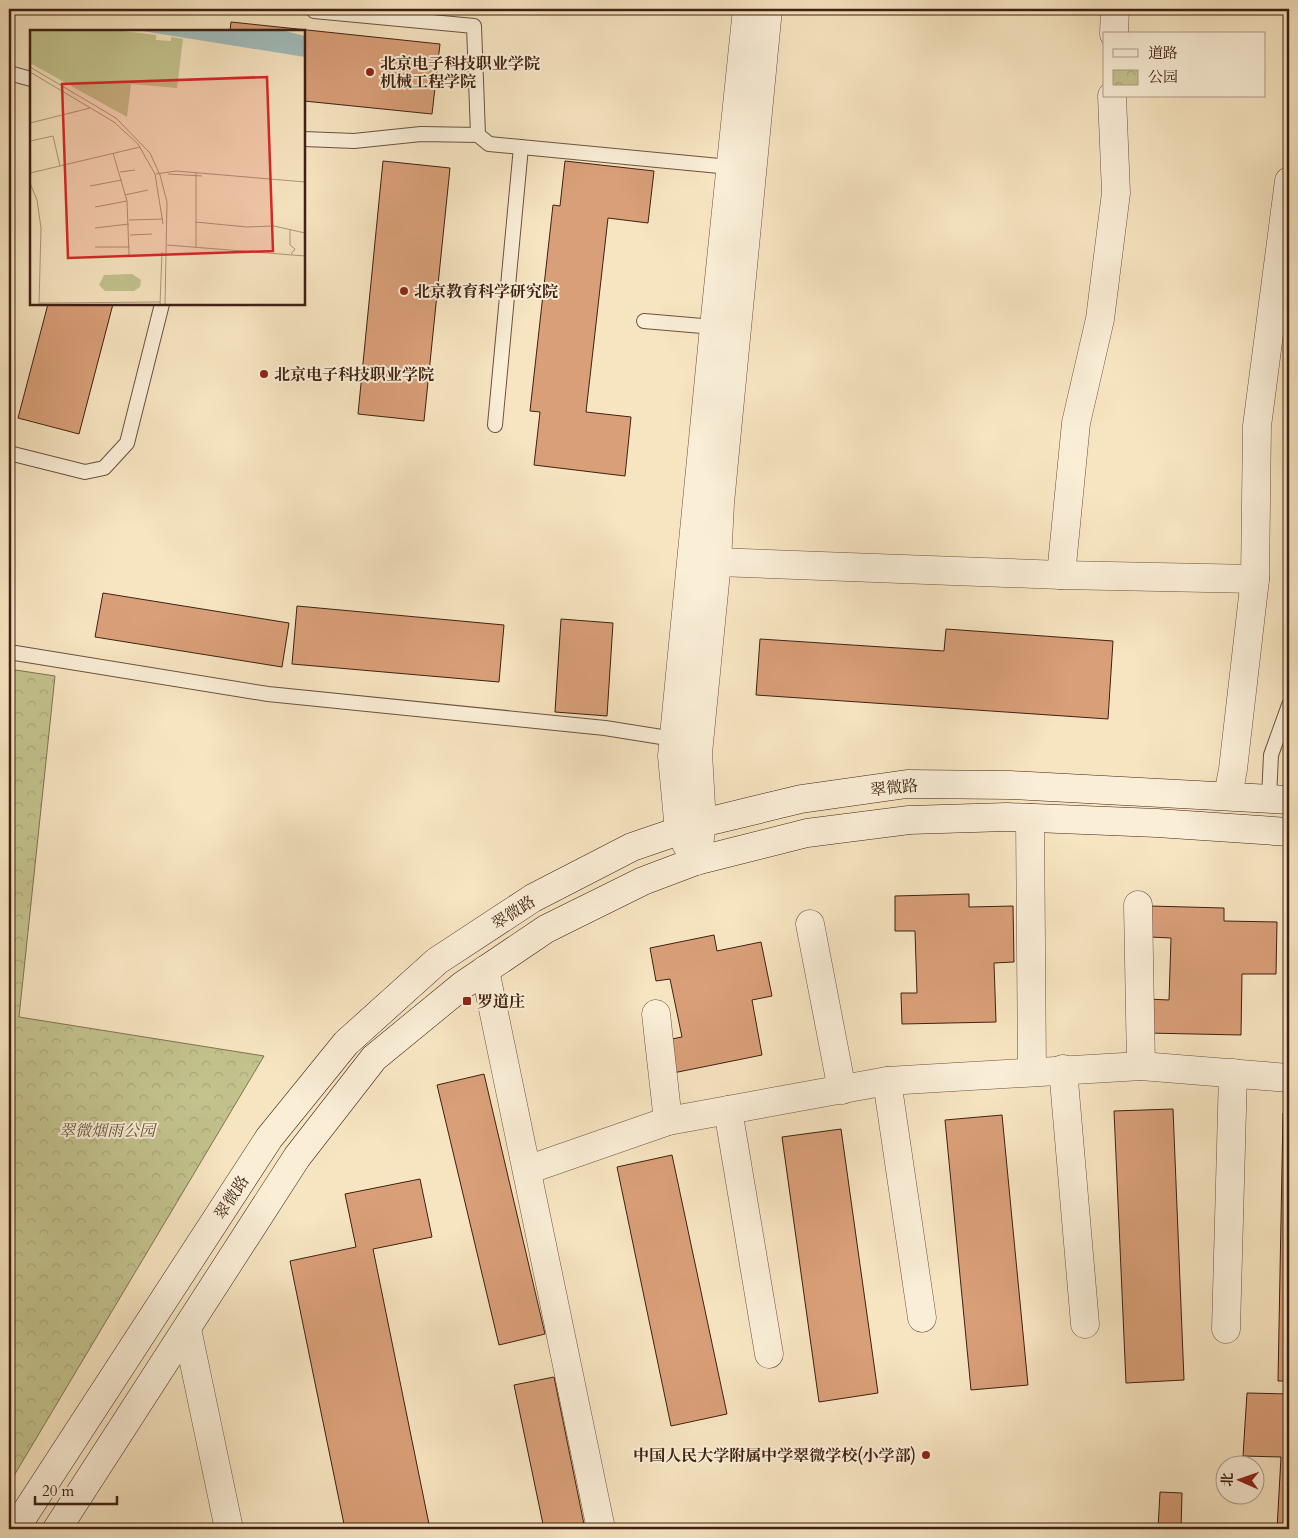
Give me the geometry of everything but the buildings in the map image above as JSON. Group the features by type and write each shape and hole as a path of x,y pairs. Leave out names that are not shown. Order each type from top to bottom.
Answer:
{"street":[{"path":"696,861 691,827 672,756 747,9"},
{"path":"691,827 718,562 720,504 768,9"},
{"path":"1114,32 1115,9"},
{"path":"1061,575 1076,424 1100,319 1116,193 1112,98"},
{"path":"1228,796 1233,769 1255,579 1257,426 1289,181"},
{"path":"691,559 718,562 1061,575 1255,579"},
{"name":"翠微路","path":"16,1529 269,1138 346,1044 437,961 533,898 632,847 691,827 801,799 907,784 1010,784 1279,799"},
{"path":"1030,818 1032,1072"},
{"name":"翠微路","path":"57,1529 297,1157 374,1058 463,985 546,928 643,881 696,861 807,833 909,820 1030,818 1157,823 1289,832"},
{"path":"1138,905 1141,1066"},
{"path":"810,924 842,1090"},
{"path":"485,970 601,1529"},
{"path":"656,1014 668,1121"},
{"path":"526,1170 668,1121 887,1081 1064,1069 1141,1066 1289,1078"},
{"path":"1064,1069 1085,1324"},
{"path":"1226,1329 1233,1073"},
{"path":"887,1081 922,1318"},
{"path":"728,1110 769,1354"},
{"path":"187,1329 229,1529"}],"lane":[{"path":"314,11 474,26 478,134"},
{"path":"9,73 30,79"},
{"path":"305,139 354,141 421,134 478,134 489,144 730,167"},
{"path":"495,425 521,147"},
{"path":"9,452 85,472 104,468 127,443 162,305"},
{"path":"644,321 714,327"},
{"path":"9,652 268,694 605,728 674,739"},
{"path":"1279,799 1271,755 1289,705"}],"green space":[{"name":"翠微烟雨公园","path":"9,669 55,676 19,1017 264,1056 9,1484"}],"place":[{"name":"北京电子科技职业学院 机械工程学院","path":"370,72"},
{"name":"北京教育科学研究院","path":"404,291"},
{"name":"北京电子科技职业学院","path":"264,374"},
{"name":"罗道庄","path":"467,1001"},
{"name":"中国人民大学附属中学翠微学校(小学部)","path":"926,1455"}]}
